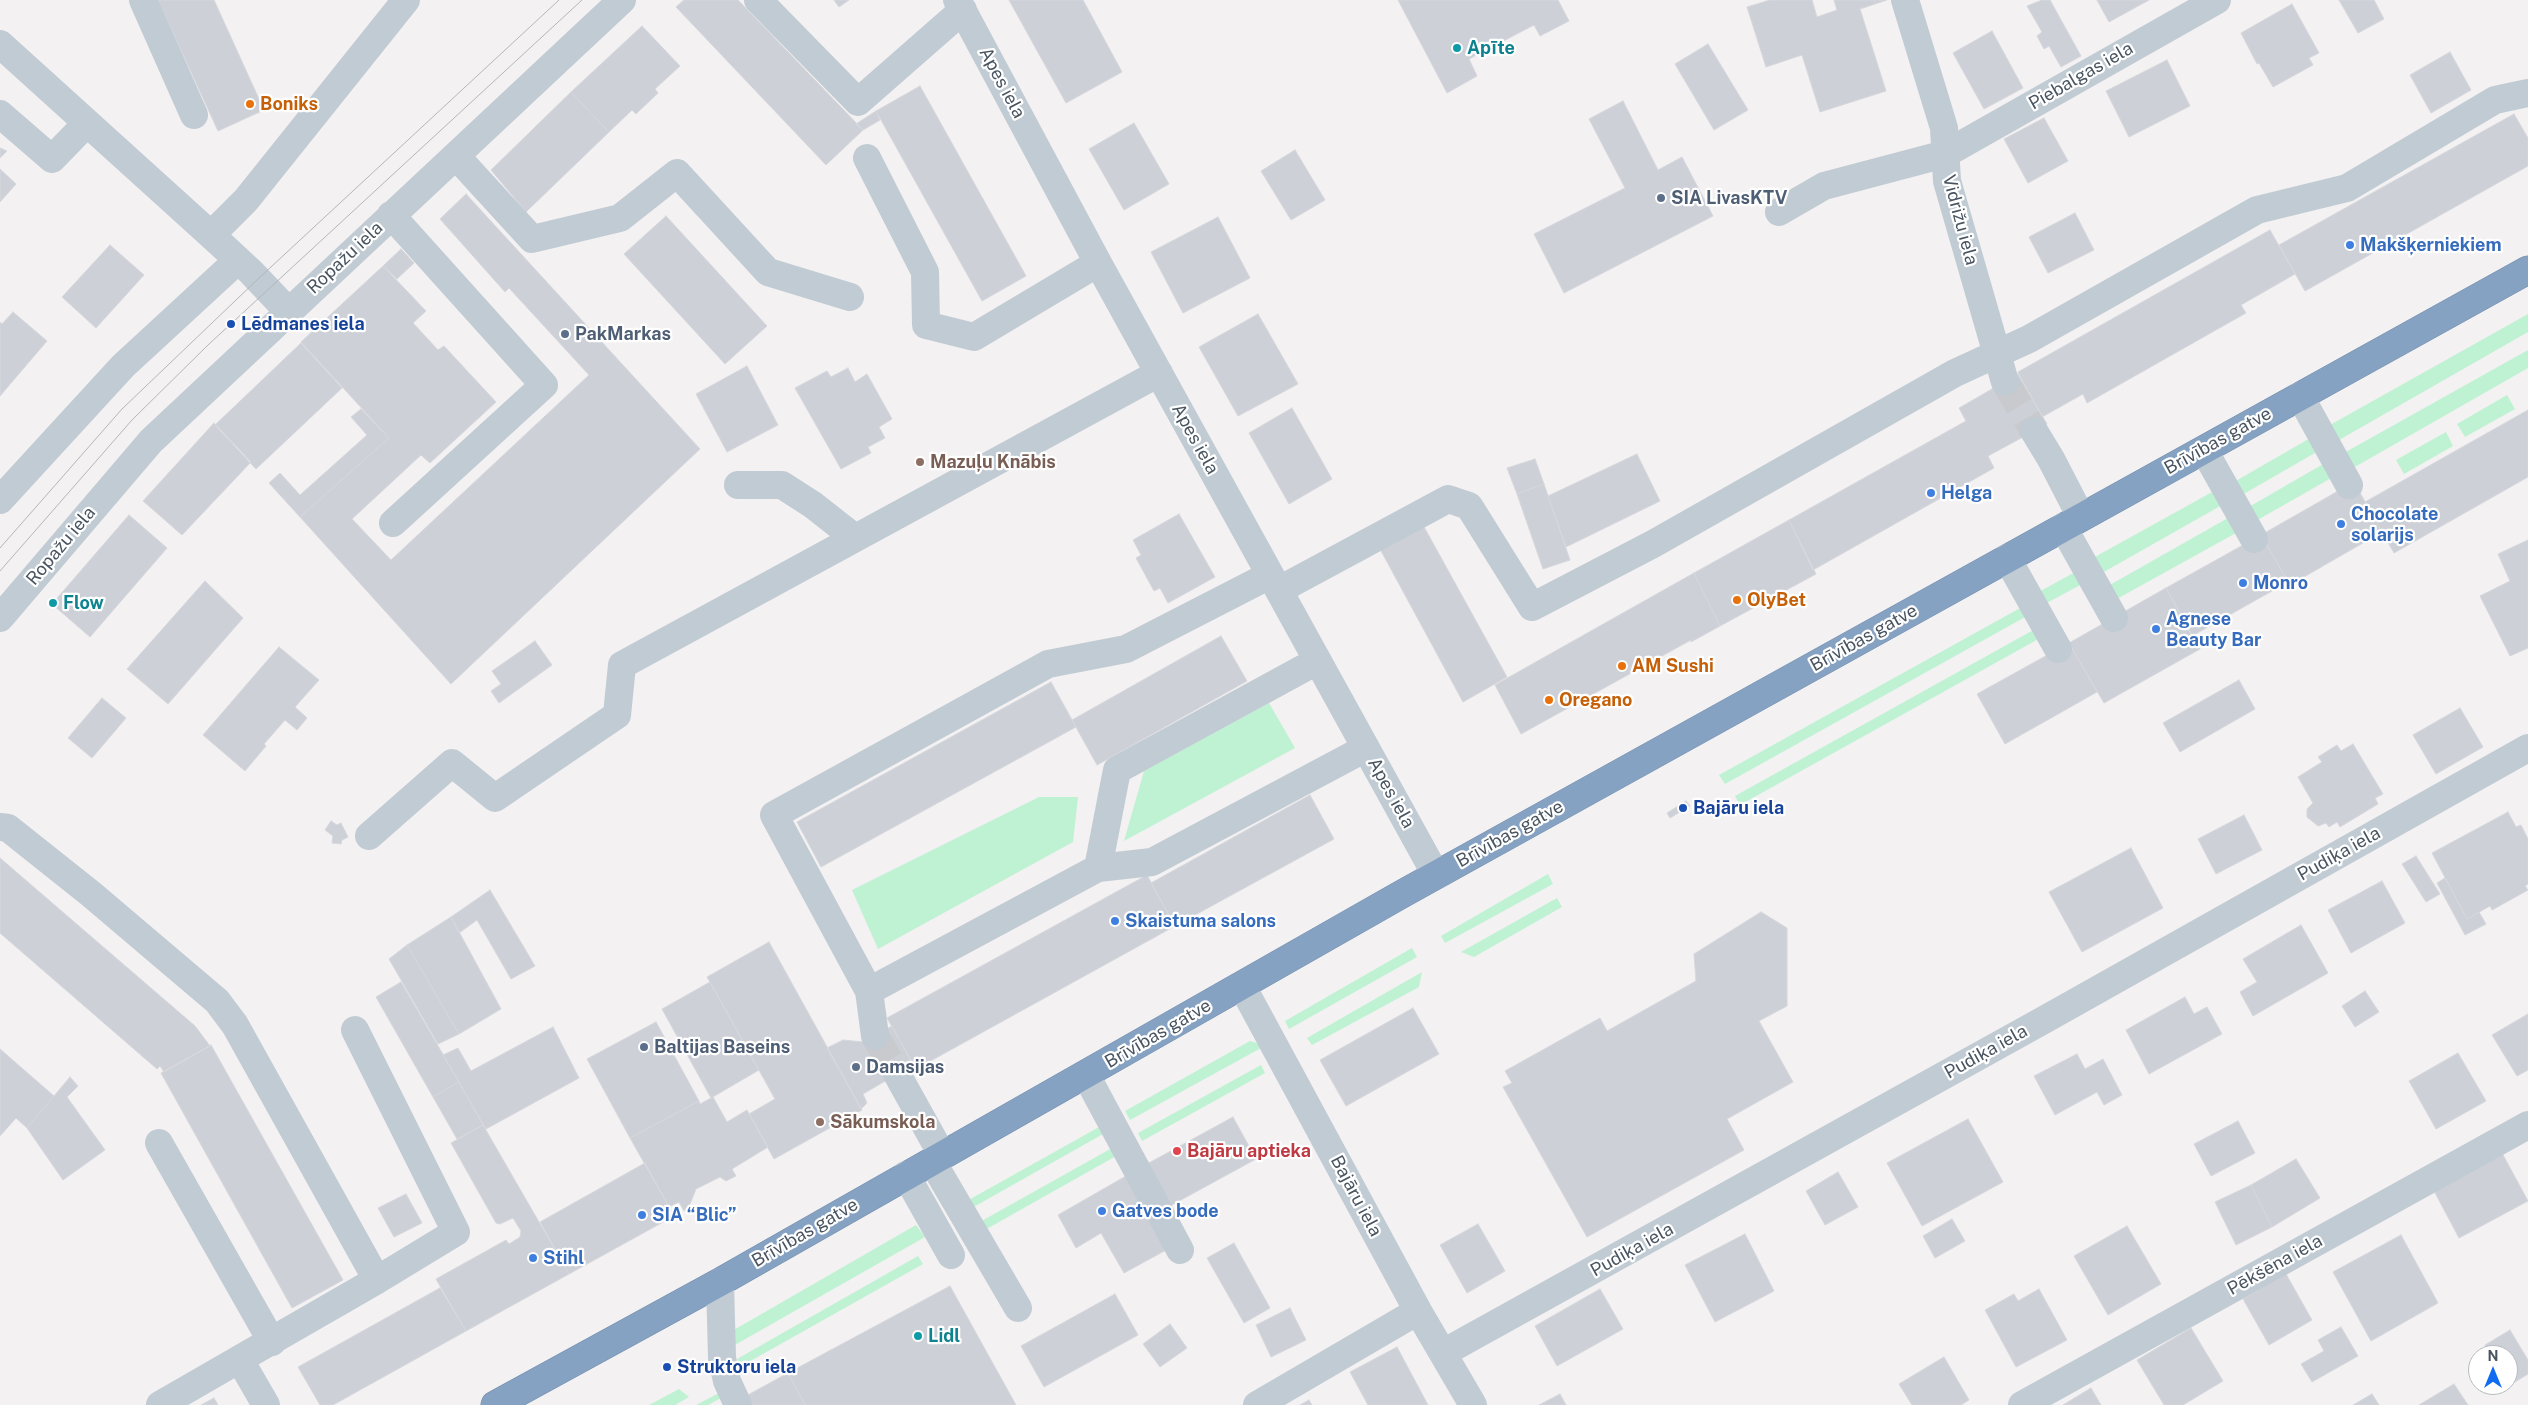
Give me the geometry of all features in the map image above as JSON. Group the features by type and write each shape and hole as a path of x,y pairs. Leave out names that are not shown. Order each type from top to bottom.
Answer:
{"highway":[{"name":"Brīvības gatve","path":"506,1403 1436,875 2528,270"}],"street":[{"path":"143,0 194,115"},
{"path":"211,235 246,200 406,0"},
{"name":"Ropažu iela","path":"0,618 151,441 622,0"},
{"path":"758,0 858,102 960,5"},
{"name":"Vidrižu iela","path":"1905,0 1938,104 1944,128 1947,182 2005,382"},
{"name":"Piebalgas iela","path":"1779,212 1824,186 1944,154 2217,0"},
{"name":"Apes iela","path":"960,5 1098,263 1436,875"},
{"path":"0,44 238,260 288,311"},
{"path":"875,1036 869,991 774,815 1048,664 1126,649 1274,583 1448,499 1468,506 1532,607 1660,540 1955,373 2029,339 2257,210 2347,188 2495,100 2528,93"},
{"path":"0,114 52,160 87,123"},
{"path":"456,156 532,239 620,218 677,173 768,272 850,297"},
{"path":"867,158 925,272 926,326 974,337 1098,263"},
{"path":"391,215 544,385 393,523"},
{"path":"0,500 122,366 238,260"},
{"path":"369,836 452,763 495,798 617,715 622,665 1159,374"},
{"path":"2300,396 2349,485"},
{"path":"2034,431 2051,459 2072,522 2114,618"},
{"path":"2204,450 2254,539"},
{"path":"738,485 782,485 813,505 855,538"},
{"path":"2007,558 2058,649"},
{"path":"1098,868 1117,770 1317,661"},
{"path":"869,991 1098,868 1152,862 1366,748"},
{"name":"Pudiķa iela","path":"1443,1353 1999,1046 2528,748"},
{"path":"0,827 8,828 91,894 217,1001 235,1025 377,1280"},
{"name":"Bajāru iela","path":"1242,986 1418,1311 1473,1405"},
{"path":"160,1405 272,1342 456,1232 355,1030"},
{"path":"897,1074 937,1158 1018,1308"},
{"path":"1086,1075 1180,1250"},
{"name":"Pēkšēna iela","path":"2022,1405 2528,1125"},
{"path":"159,1143 272,1342"},
{"path":"906,1175 951,1255"},
{"path":"720,1282 722,1358 727,1381 738,1405"},
{"path":"1257,1405 1418,1311"},
{"path":"240,1360 266,1405"}],"green space":[{"path":"2528,314 2528,332 2339,440 2330,425"},
{"path":"2528,350 2528,368 2353,468 2344,453"},
{"path":"2507,395 2515,409 2465,437 2457,424"},
{"path":"2446,432 2453,446 2404,474 2396,460"},
{"path":"2312,437 2320,450 2242,495 2234,482"},
{"path":"2325,463 2333,477 2254,522 2247,508"},
{"path":"2214,491 2222,505 2102,573 2093,558"},
{"path":"2228,518 2236,533 2115,600 2108,586"},
{"path":"2077,571 2084,583 2043,605 2037,593"},
{"path":"2022,607 2027,616 1725,784 1719,775"},
{"path":"2037,628 2042,637 1740,805 1735,796"},
{"path":"1269,703 1295,748 1124,841 1144,771"},
{"path":"1039,797 1078,797 1073,842 878,949 852,890"},
{"path":"1548,874 1553,884 1445,943 1441,936"},
{"path":"1557,898 1562,907 1474,957 1461,952"},
{"path":"1412,948 1417,957 1289,1029 1285,1021"},
{"path":"1422,972 1419,987 1312,1045 1307,1038"},
{"path":"1250,1041 1257,1043 1261,1048 1130,1120 1125,1111"},
{"path":"1261,1065 1265,1073 1142,1141 1138,1133"},
{"path":"1108,1122 1112,1129 970,1209 965,1202"},
{"path":"1121,1143 1125,1151 983,1231 978,1223"},
{"path":"916,1225 925,1237 733,1346 732,1331"},
{"path":"918,1256 923,1264 738,1368 737,1359"},
{"path":"679,1389 689,1397 675,1405 649,1405"},
{"path":"719,1393 721,1398 708,1405 696,1405"}],"building":[{"path":"158,0 214,0 264,110 218,131"},
{"path":"684,0 738,0 863,130 826,165 676,7"},
{"path":"834,0 849,0 839,7"},
{"path":"1009,0 1083,0 1122,72 1066,103"},
{"name":"Apīte","path":"1398,0 1558,0 1569,21 1540,36 1534,25 1469,59 1477,76 1447,93"},
{"path":"1770,0 1812,0 1817,17 1837,10 1834,0 1874,0 1875,4 1860,9 1886,91 1820,112 1802,55 1766,67 1747,7"},
{"path":"1874,0 1887,0 1875,4"},
{"path":"2042,0 2050,0 2081,56 2061,67 2049,46 2044,49 2037,36 2042,32 2027,6"},
{"path":"2097,0 2149,0 2109,22"},
{"path":"2339,0 2374,0 2384,19 2358,33"},
{"path":"2292,4 2319,53 2309,58 2313,65 2273,87 2259,63 2257,64 2241,33"},
{"path":"642,26 680,66 655,89 658,93 636,114 632,110 609,132 571,92"},
{"path":"1992,31 2023,88 1984,109 1953,53"},
{"path":"1708,44 1748,110 1714,130 1675,64"},
{"path":"2450,52 2471,90 2431,113 2410,75"},
{"path":"2167,60 2190,106 2129,137 2106,91"},
{"path":"920,86 1026,276 982,301 876,111"},
{"path":"571,92 609,132 526,212 491,170"},
{"path":"1623,101 1658,170 1682,157 1713,216 1564,293 1534,234 1625,188 1589,119"},
{"path":"876,111 880,120 863,130 856,124"},
{"path":"2514,114 2528,138 2528,166 2305,291 2279,245"},
{"path":"2044,118 2068,161 2028,183 2004,139"},
{"path":"1134,123 1169,184 1124,210 1089,149"},
{"path":"0,148 7,151 0,158"},
{"path":"1295,150 1325,200 1291,220 1261,171"},
{"path":"0,169 16,184 0,202"},
{"path":"466,194 700,449 451,684 300,517 389,438 301,342 383,266 426,311 413,323 438,350 444,346 496,402 430,463 421,455 352,519 391,560 589,375 509,288 505,292 440,219"},
{"path":"2075,213 2094,250 2048,273 2029,237"},
{"path":"666,216 767,326 725,364 624,254"},
{"path":"1218,217 1250,278 1183,313 1151,252"},
{"path":"2270,230 2295,274 2241,305 2246,313 2087,403 2083,394 2042,417 2018,372"},
{"path":"110,245 144,275 96,328 62,297"},
{"path":"401,249 414,263 397,279 383,266"},
{"path":"13,312 47,341 0,396 0,322 2,324"},
{"path":"1258,314 1298,384 1238,416 1199,347"},
{"path":"301,343 342,388 256,469 215,425"},
{"path":"747,366 778,425 727,452 696,394"},
{"path":"848,368 855,382 867,374 892,419 879,427 885,438 868,447 871,453 841,469 795,388 827,371 831,377"},
{"path":"2018,374 2047,424 1988,456 1994,468 1813,570 1789,520 1966,421 1959,408"},
{"path":"1292,408 1332,479 1289,504 1249,433"},
{"path":"361,409 389,438 300,517 269,483 280,473 300,495 367,435 351,417"},
{"path":"2528,410 2528,477 2394,553 2365,502"},
{"path":"214,423 251,462 182,535 143,501"},
{"path":"1637,454 1660,501 1566,547 1548,496"},
{"path":"1535,459 1544,484 1517,494 1507,468"},
{"path":"2354,482 2382,532 2290,585 2261,535"},
{"path":"1544,484 1570,560 1543,569 1517,494"},
{"path":"1179,514 1215,577 1168,603 1160,588 1154,591 1136,558 1141,555 1133,540"},
{"path":"129,515 167,548 90,637 52,604"},
{"path":"1789,520 1816,574 1720,626 1694,573"},
{"path":"1423,525 1507,677 1463,702 1380,549"},
{"path":"2261,535 2288,582 2192,636 2166,588"},
{"path":"2528,540 2528,648 2510,656 2480,596 2510,581 2498,554"},
{"path":"1694,573 1720,626 1691,642 1691,640 1521,734 1495,685"},
{"path":"205,581 243,618 168,704 127,669"},
{"path":"2166,588 2200,649 2104,703 2069,643"},
{"path":"1221,636 1247,681 1097,765 1072,720"},
{"path":"535,641 552,665 499,703 491,691 501,684 492,671"},
{"path":"2069,643 2097,692 2005,744 1977,694"},
{"path":"279,647 319,680 295,707 307,718 297,730 285,720 264,744 266,746 245,771 203,735"},
{"path":"2239,680 2255,709 2180,752 2163,723"},
{"path":"1051,682 1076,727 821,867 797,822"},
{"path":"102,698 126,718 92,758 68,738"},
{"path":"2460,708 2483,747 2436,774 2413,735"},
{"path":"2353,744 2383,794 2375,798 2378,804 2340,827 2337,822 2329,827 2326,823 2318,826 2307,817 2307,809 2313,803 2298,777 2322,762 2318,757 2337,745 2341,751"},
{"path":"1310,795 1334,839 1175,926 1151,883"},
{"path":"1686,801 1690,806 1670,818 1667,813"},
{"path":"2508,812 2516,827 2521,825 2528,839 2528,884 2525,886 2528,890 2492,910 2490,906 2467,919 2432,853"},
{"path":"2244,815 2262,850 2216,874 2198,839"},
{"path":"331,821 337,825 341,823 348,837 342,840 341,844 332,843 333,836 325,830"},
{"path":"2131,848 2163,908 2082,952 2049,892"},
{"path":"2416,856 2440,894 2426,902 2402,864"},
{"path":"0,858 195,1026 210,1046 164,1072 160,1066 157,1069 0,933"},
{"path":"1147,875 1175,926 916,1069 887,1018"},
{"path":"2445,878 2467,919 2479,912 2486,924 2465,935 2437,883"},
{"path":"2382,881 2405,923 2351,953 2328,910"},
{"path":"490,890 535,966 511,979 477,920 459,933 451,917"},
{"path":"1761,912 1787,928 1787,1006 1759,1021 1793,1082 1727,1119 1744,1150 1587,1237 1503,1087 1512,1083 1505,1071 1600,1018 1607,1031 1696,981 1694,954"},
{"path":"451,917 501,1009 459,1034 407,945"},
{"path":"2301,925 2328,973 2253,1016 2240,992 2257,982 2243,959"},
{"path":"769,942 862,1110 774,1159 749,1114 775,1099 707,977"},
{"path":"407,945 459,1034 438,1044 389,959"},
{"path":"401,982 459,1082 433,1097 376,997"},
{"path":"710,982 759,1070 711,1098 662,1009"},
{"path":"2365,991 2379,1012 2355,1027 2342,1006"},
{"path":"2185,997 2194,1014 2207,1007 2222,1034 2149,1074 2126,1030"},
{"path":"1413,1008 1439,1054 1346,1106 1320,1060"},
{"path":"2528,1014 2528,1070 2517,1076 2492,1035"},
{"path":"656,1022 699,1101 630,1138 587,1059"},
{"path":"892,1026 913,1065 863,1094 867,1103 861,1109 827,1048 843,1040 863,1042"},
{"path":"553,1027 579,1078 486,1129 443,1055 458,1048 471,1071"},
{"path":"211,1045 343,1280 292,1308 161,1073"},
{"path":"0,1049 54,1096 27,1128 16,1118 0,1136"},
{"path":"2458,1053 2486,1101 2436,1129 2409,1081"},
{"path":"2077,1054 2085,1069 2103,1059 2122,1095 2104,1105 2097,1092 2055,1115 2034,1076"},
{"path":"70,1077 78,1086 67,1097 105,1150 63,1180 27,1128"},
{"path":"459,1082 483,1125 457,1139 433,1097"},
{"path":"713,1097 727,1122 747,1110 768,1147 732,1169 736,1176 726,1181 720,1177 696,1189 688,1209 684,1211 679,1202 669,1207 630,1138 699,1101 700,1104"},
{"path":"1233,1117 1256,1159 1170,1206 1147,1164"},
{"path":"1968,1119 2003,1182 1922,1226 1887,1163"},
{"path":"2238,1121 2255,1153 2211,1176 2194,1144"},
{"path":"483,1125 569,1274 466,1331 436,1279 506,1240 509,1244 520,1237 521,1231 513,1218 500,1224 496,1223 451,1143"},
{"path":"2502,1153 2528,1201 2459,1238 2433,1189"},
{"path":"2296,1159 2320,1198 2272,1227 2251,1185"},
{"path":"645,1163 674,1216 569,1274 540,1222"},
{"path":"1838,1172 1858,1207 1825,1225 1806,1191"},
{"path":"1126,1176 1168,1249 1124,1273 1101,1233 1076,1248 1058,1215"},
{"path":"2251,1185 2272,1227 2236,1245 2215,1202"},
{"path":"406,1194 422,1223 394,1237 378,1208"},
{"path":"1952,1219 1965,1241 1935,1258 1923,1236"},
{"path":"1478,1224 1505,1271 1467,1293 1440,1245"},
{"path":"2127,1226 2161,1284 2108,1315 2074,1256"},
{"path":"1745,1234 1774,1291 1715,1322 1685,1265"},
{"path":"2401,1235 2438,1303 2371,1341 2333,1272"},
{"path":"1234,1243 1270,1308 1244,1323 1207,1258"},
{"path":"2286,1274 2312,1320 2269,1345 2243,1299"},
{"name":"Lidl","path":"950,1286 1016,1405 805,1405 788,1373"},
{"path":"440,1288 466,1331 333,1405 320,1405 298,1367"},
{"path":"1600,1289 1623,1329 1557,1366 1535,1326"},
{"path":"2039,1289 2067,1340 2016,1367 1985,1310 2014,1294 2018,1301"},
{"path":"1115,1294 1138,1335 1044,1387 1021,1346"},
{"path":"1290,1308 1306,1340 1271,1357 1256,1325"},
{"path":"1170,1324 1187,1348 1160,1367 1143,1344"},
{"path":"2341,1327 2358,1356 2312,1382 2301,1364 2324,1351 2318,1340"},
{"path":"2191,1328 2223,1381 2183,1405 2164,1405 2137,1360"},
{"path":"2510,1330 2528,1360 2528,1374 2518,1380 2518,1345 2485,1345"},
{"path":"1397,1347 1428,1405 1368,1405 1350,1372"},
{"path":"1944,1357 1969,1400 1961,1405 1912,1405 1899,1384"},
{"path":"788,1373 805,1405 751,1405 746,1396"},
{"path":"2454,1384 2468,1405 2419,1405"},
{"path":"2091,1388 2101,1405 2063,1405"},
{"path":"1560,1394 1566,1405 1539,1405"},
{"path":"2372,1394 2379,1405 2353,1405"},
{"path":"214,1398 218,1405 201,1405"},
{"path":"1309,1400 1312,1405 1300,1405"}],"tunnel":[{"path":"2005,382 2034,431"},
{"path":"875,1036 897,1074"}],"tram line":[{"path":"0,548 122,409 258,279 559,0"},
{"path":"0,571 132,420 208,345 582,0"}],"place":[{"name":"Apīte","path":"1457,48"},
{"name":"Boniks","path":"250,104"},
{"name":"SIA LivasKTV","path":"1661,198"},
{"name":"Makšķerniekiem","path":"2350,245"},
{"name":"Lēdmanes iela","path":"231,324"},
{"name":"PakMarkas","path":"565,334"},
{"name":"Mazuļu Knābis","path":"920,462"},
{"name":"Helga","path":"1931,493"},
{"name":"Chocolate solarijs","path":"2341,524"},
{"name":"Monro","path":"2243,583"},
{"name":"OlyBet","path":"1737,600"},
{"name":"Flow","path":"53,603"},
{"name":"Agnese Beauty Bar","path":"2156,629"},
{"name":"AM Sushi","path":"1622,666"},
{"name":"Oregano","path":"1549,700"},
{"name":"Bajāru iela","path":"1683,808"},
{"name":"Skaistuma salons","path":"1115,921"},
{"name":"Baltijas Baseins","path":"644,1047"},
{"name":"Damsijas","path":"856,1067"},
{"name":"Sākumskola","path":"820,1122"},
{"name":"Bajāru aptieka","path":"1177,1151"},
{"name":"Gatves bode","path":"1102,1211"},
{"name":"SIA “Blic”","path":"642,1215"},
{"name":"Stihl","path":"533,1258"},
{"name":"Lidl","path":"918,1336"},
{"name":"Struktoru iela","path":"667,1367"}]}
